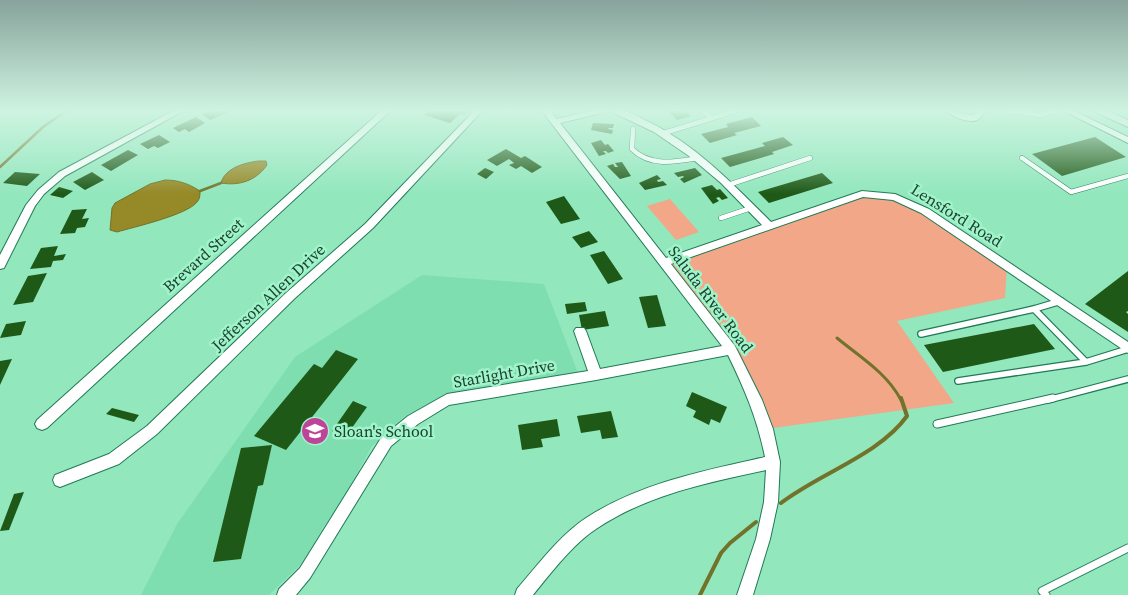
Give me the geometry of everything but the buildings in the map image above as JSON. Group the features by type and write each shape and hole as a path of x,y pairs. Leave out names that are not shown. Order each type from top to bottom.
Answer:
{"street":[{"path":"0,265 31,205 41,192 62,174 127,139"},
{"name":"Brevard Street","path":"42,424 355,139"},
{"name":"Jefferson Allen Drive","path":"60,480 114,459 152,430 290,296 369,226 452,139"},
{"name":"Saluda River Road","path":"567,139 731,349 756,400 766,429 772,462 771,502 764,539 745,595"},
{"path":"672,139 700,158 768,226"},
{"name":"Lensford Road","path":"663,263 862,194 883,194 904,199 925,210 1128,348"},
{"path":"580,331 596,375"},
{"name":"Starlight Drive","path":"285,595 305,573 386,442 413,420 447,400 596,375 731,349"},
{"path":"523,595 552,559 590,524 635,499 686,481 772,462"}],"lane":[{"path":"633,139 632,149 646,160 676,162 700,158"},
{"path":"728,185 810,158"},
{"path":"1022,158 1071,192 1128,176"},
{"path":"721,218 751,208"},
{"path":"920,334 1034,310 1061,301"},
{"path":"1034,310 1086,362"},
{"path":"958,381 1086,362 1128,348"},
{"path":"937,424 1024,406 1128,379"},
{"path":"1046,595 1042,591 1128,548"}],"shaded area":[{"path":"258,161 266,161 267,165 252,179 234,184 221,183 226,174 236,167"},
{"path":"165,180 184,183 200,191 198,201 183,211 160,220 117,232 110,230 112,208 115,203 150,184"},
{"path":"862,194 903,199 1007,266 1005,298 897,321 954,403 766,429 745,374 663,263"},
{"path":"670,199 699,232 676,240 647,206"},
{"name":"Sloan's School","path":"422,275 544,284 578,373 449,393 405,416 372,446 343,499 324,526 305,560 269,595 141,595 177,524 295,357"}],"waterway":[{"path":"0,167 30,139"},
{"path":"200,191 221,183"},
{"path":"837,338 881,374 901,400"},
{"path":"781,503 796,492 865,453 895,430 907,416 901,398"},
{"path":"700,595 721,553 730,543 756,522"}],"place":[{"name":"Sloan's School","path":"315,431"}]}
